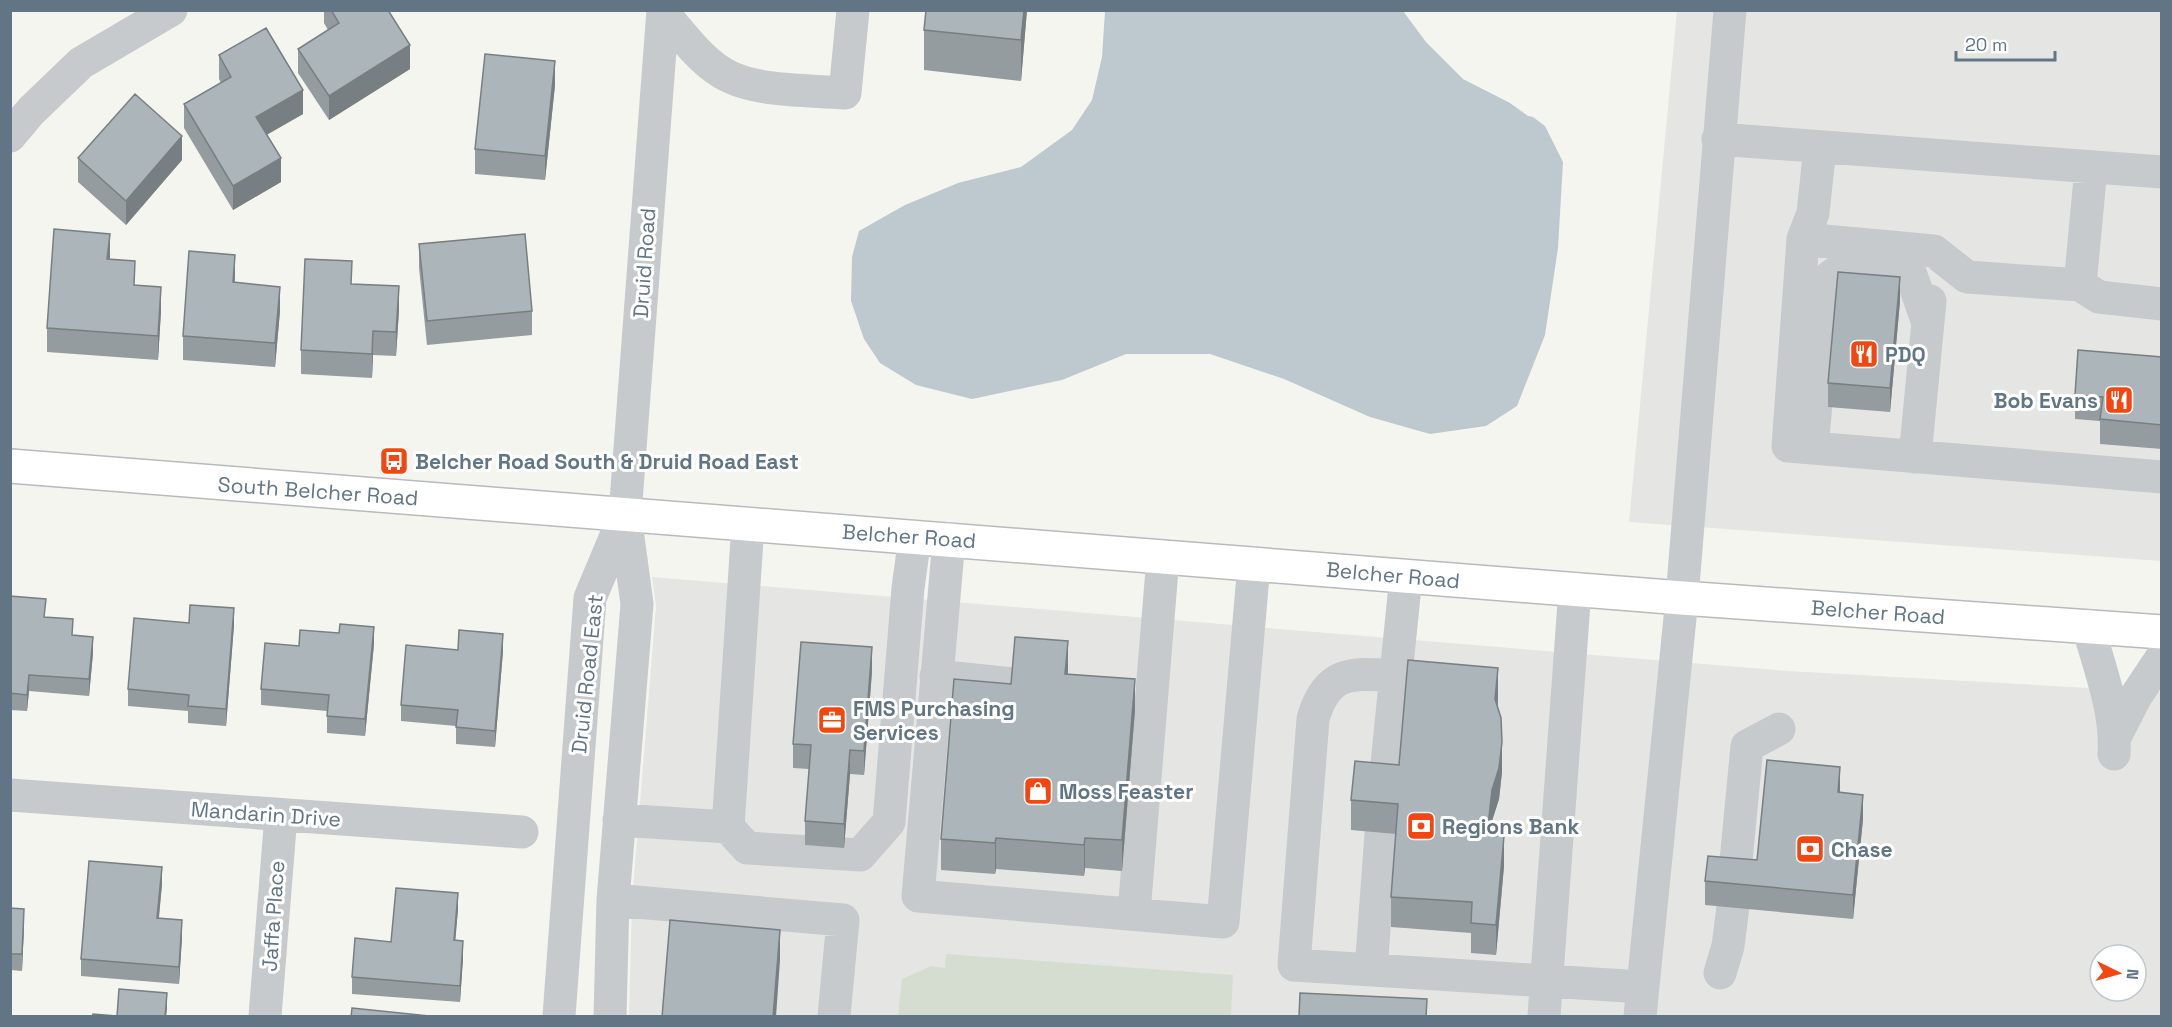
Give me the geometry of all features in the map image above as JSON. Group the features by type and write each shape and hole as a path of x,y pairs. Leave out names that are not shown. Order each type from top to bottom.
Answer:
{"main road":[{"name":"South Belcher Road","path":"10,466 625,515"},
{"name":"Belcher Road","path":"625,515 949,538 1682,598 2162,632"}],"street":[{"path":"10,136 31,111 81,63 171,10"},
{"path":"663,12 703,58 729,77 760,86 845,93 853,10"},
{"path":"1396,676 1365,674 1340,677 1327,688 1317,702 1312,719 1294,964 1546,980 1641,1002 1682,598 1730,10"},
{"name":"Druid Road","path":"625,515 663,12"},
{"path":"1718,139 2162,172"},
{"path":"1820,147 1813,213 1803,239 1788,446 2162,477"},
{"path":"2080,285 2091,168"},
{"path":"1803,239 1934,251 1967,277 2080,285 2098,297 2162,304"},
{"path":"1915,457 1934,251"},
{"path":"1812,448 1825,307 1831,276 1847,265 1889,268 1911,275 1928,323"},
{"name":"Druid Road East","path":"610,1017 613,900 637,604 625,515"},
{"name":"Druid Road East","path":"559,1017 590,598 625,515"},
{"path":"728,827 748,524"},
{"path":"619,820 728,827 747,848 860,855 889,822 908,588 915,537"},
{"path":"949,538 918,896 1223,922 1254,564"},
{"path":"1134,914 1163,557"},
{"path":"1384,793 1406,576"},
{"path":"1544,1017 1575,589"},
{"path":"2088,626 2109,700 2114,745 2136,696 2162,657"},
{"path":"936,676 1013,684"},
{"path":"1120,689 1152,689"},
{"path":"1720,973 1728,946 1747,746 1779,729"},
{"name":"Mandarin Drive","path":"10,795 522,832"},
{"name":"Jaffa Place","path":"265,1017 281,815"},
{"path":"1371,970 1381,834"},
{"path":"613,900 843,920 834,1017"}],"shaded area":[{"path":"1105,11 1403,11 1426,42 1463,79 1510,103 1545,126 1563,162 1558,248 1545,335 1517,406 1486,426 1430,434 1370,417 1284,379 1210,354 1126,354 1062,380 972,399 916,385 880,363 864,339 851,301 852,257 859,231 905,205 958,183 1021,167 1072,130 1092,100 1102,57"},
{"path":"1677,11 2161,11 2161,561 1629,522"},
{"path":"652,577 1788,671 2161,692 2161,1016 629,1016 632,901 656,606"},
{"path":"946,954 1233,975 1231,1016 898,1016 902,979 931,966 945,968"}],"building":[{"path":"331,10 388,10 410,45 329,96 298,49 339,23"},
{"path":"926,10 1024,10 1021,40 924,30"},
{"path":"266,28 303,90 256,117 281,158 233,186 184,104 231,77 219,55"},
{"path":"485,54 555,61 545,156 475,149"},
{"path":"135,94 182,136 126,201 78,158"},
{"path":"54,229 110,234 107,259 135,261 134,285 161,287 158,336 47,328"},
{"path":"525,234 532,311 427,321 419,244"},
{"path":"189,251 235,255 233,282 280,287 275,343 183,336"},
{"path":"305,259 352,261 351,284 399,286 396,332 373,331 372,354 301,350"},
{"name":"PDQ","path":"1838,272 1900,277 1890,388 1828,383"},
{"name":"Bob Evans","path":"2078,350 2162,357 2162,425 2100,419 2103,397 2075,395"},
{"path":"10,596 46,599 44,617 73,619 72,635 93,637 89,679 29,675 27,695 10,693"},
{"path":"190,605 234,608 226,709 188,706 189,695 128,689 134,618 189,623"},
{"path":"340,624 374,627 365,719 327,716 329,695 261,689 265,643 299,646 300,630 339,633"},
{"path":"459,630 503,634 495,731 456,727 458,710 401,705 406,645 458,650"},
{"name":"Moss Feaster","path":"1015,637 1068,641 1065,674 1135,679 1122,840 1085,838 1084,845 996,838 995,843 941,839 954,679 1011,684"},
{"name":"FMS Purchasing Services","path":"801,642 872,647 864,751 850,750 844,824 805,821 811,745 793,744"},
{"name":"Regions Bank","path":"1408,660 1498,668 1495,699 1501,718 1502,742 1499,768 1492,790 1487,835 1504,836 1496,925 1471,923 1472,902 1391,897 1398,804 1351,800 1355,761 1399,765"},
{"name":"Chase","path":"1767,760 1840,767 1838,792 1863,795 1853,895 1705,881 1708,856 1757,860"},
{"path":"89,861 162,867 157,918 182,920 179,967 81,959"},
{"path":"396,888 458,893 454,940 463,941 460,986 352,977 355,938 391,942"},
{"path":"10,908 24,909 22,954 10,954"},
{"path":"670,920 780,930 773,1017 662,1017"},
{"path":"119,989 167,993 165,1017 92,1017 93,1014 117,1016"},
{"path":"1300,993 1427,999 1426,1017 1299,1017"},
{"path":"352,1008 439,1017 351,1017"}],"place":[{"name":"PDQ","path":"1864,354"},
{"name":"Bob Evans","path":"2119,400"},
{"name":"Belcher Road South & Druid Road East","path":"394,461"},
{"name":"FMS Purchasing Services","path":"832,720"},
{"name":"Moss Feaster","path":"1038,791"},
{"name":"Regions Bank","path":"1421,826"},
{"name":"Chase","path":"1810,849"}]}
